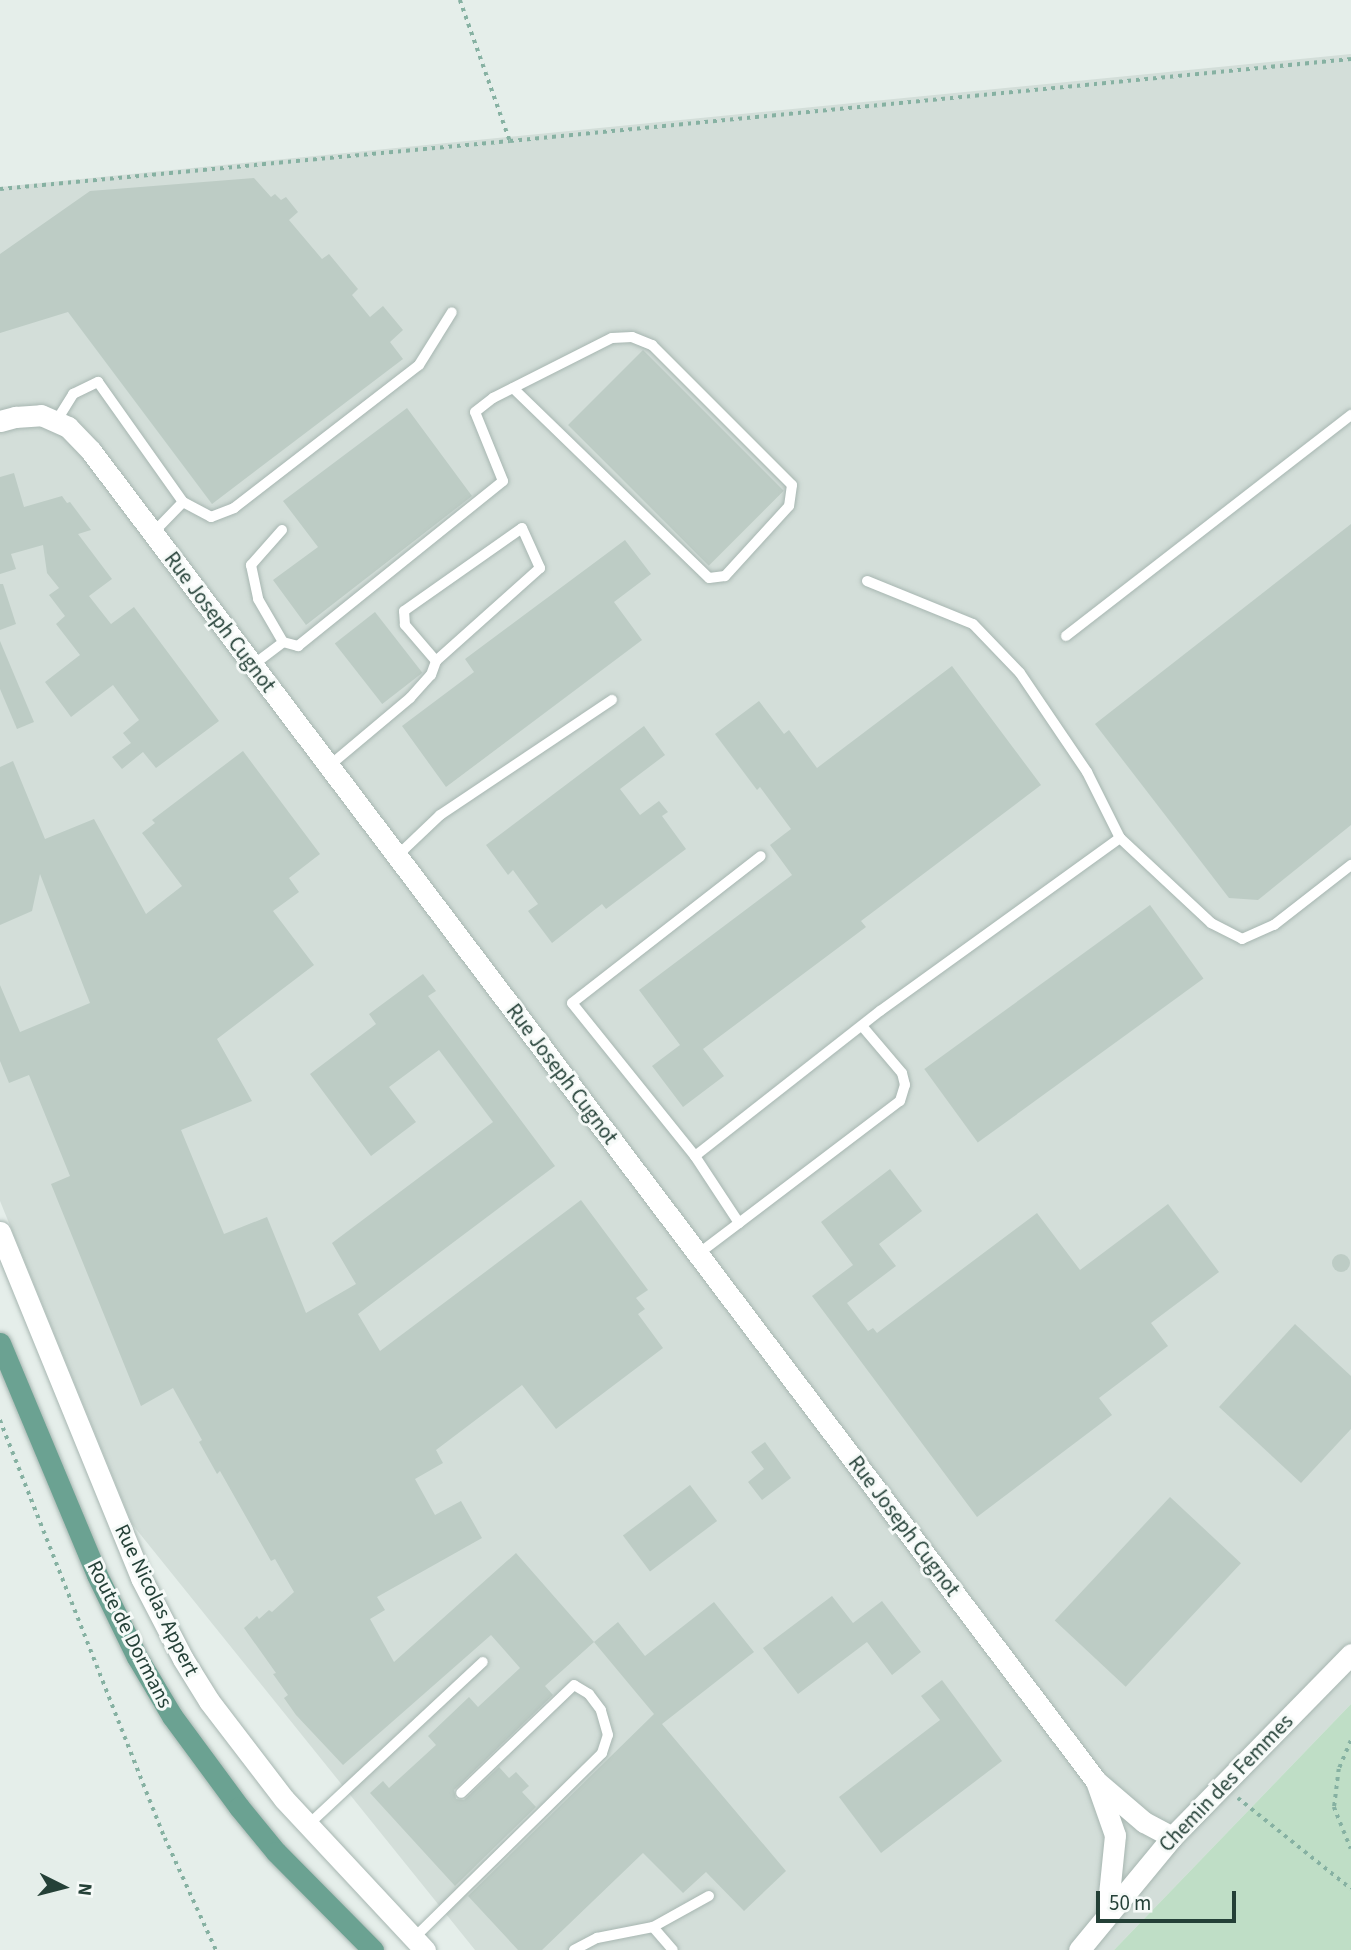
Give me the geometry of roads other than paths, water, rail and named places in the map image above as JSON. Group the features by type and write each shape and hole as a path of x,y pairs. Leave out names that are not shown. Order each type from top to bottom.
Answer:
{"main road":[{"name":"Route de Dormans","path":"0,1343 97,1575 136,1657 172,1716 276,1852 373,1950"}],"street":[{"path":"0,421 29,415 57,420"},
{"name":"Rue Joseph Cugnot","path":"57,420 79,436 1096,1781 1122,1805 1172,1837"},
{"name":"Rue Nicolas Appert","path":"0,1231 141,1577 163,1623 209,1701 260,1769 308,1825 419,1944"},
{"name":"Chemin des Femmes","path":"1079,1950 1172,1837 1351,1654"},
{"name":"Rue Joseph Cugnot","path":"1096,1781 1115,1835 1107,1914"}],"lane":[{"path":"57,420 74,394 98,382 183,502 211,517 234,508 419,365 452,312"},
{"path":"282,530 251,565 258,599 283,642 298,646 503,481 475,412 513,388 612,338 632,337 646,341 792,485 789,506 725,576 709,578 513,388"},
{"path":"1066,636 1351,415"},
{"path":"153,533 183,502"},
{"path":"329,766 410,698 431,675 436,661 540,568 522,528 404,611 405,625 436,661"},
{"path":"867,581 972,624 1020,673 1087,772 1120,838 1211,923 1242,939 1274,925 1351,865"},
{"path":"253,665 283,642"},
{"path":"397,856 440,815 612,700"},
{"path":"695,1156 862,1026 1120,838"},
{"path":"739,1223 695,1156 572,1003 761,856"},
{"path":"698,1254 900,1101 905,1085 902,1073 862,1026"},
{"path":"308,1825 484,1662"},
{"path":"419,1944 602,1753 608,1735 601,1710 589,1694 574,1685 461,1793"},
{"path":"574,1950 597,1938 653,1927 709,1896"},
{"path":"653,1927 673,1950"}]}
